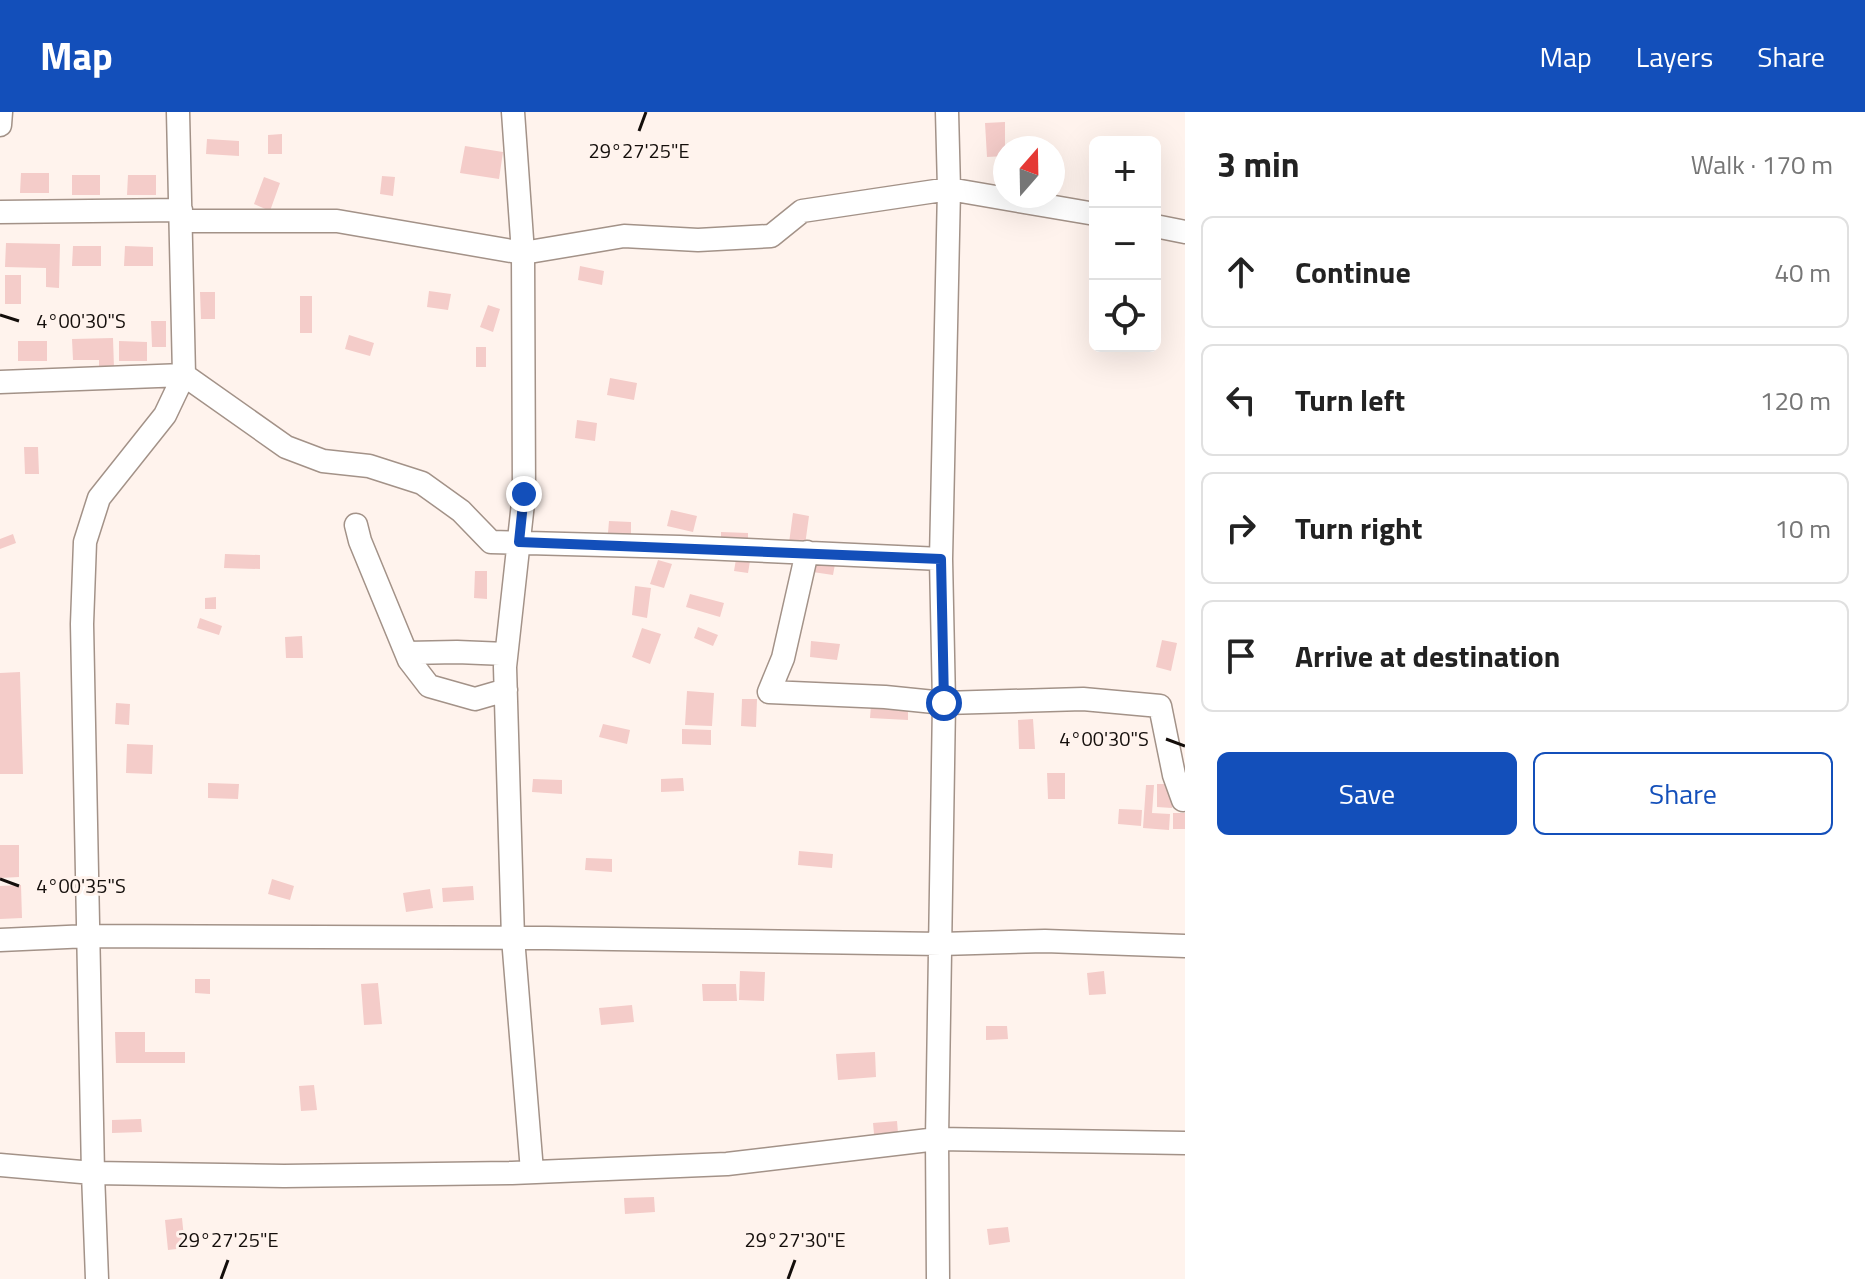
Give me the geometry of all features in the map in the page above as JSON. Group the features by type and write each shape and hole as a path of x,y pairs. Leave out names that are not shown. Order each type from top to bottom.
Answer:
{"street":[{"path":"0,125 1,112"},
{"path":"97,1279 82,624 85,542 99,498 165,415 184,375 178,112"},
{"path":"513,112 523,253 524,494 506,654 506,690 513,938 532,1171"},
{"path":"938,1279 937,1139 944,703 941,559 949,189 947,112"},
{"path":"0,212 337,221 523,253 624,236 698,240 771,236 802,211 949,189 1089,213"},
{"path":"1161,227 1185,232"},
{"path":"0,382 184,375 286,447 323,461 369,466 422,483 461,511 491,542 941,559"},
{"path":"356,525 407,653 429,686 475,699 506,690"},
{"path":"807,552 783,658 769,692 944,703 1083,699 1160,706 1174,775 1185,799"},
{"path":"407,653 506,654"},
{"path":"0,940 89,936 513,938 941,944 1045,941 1185,946"},
{"path":"0,1165 93,1173 284,1176 727,1164 937,1139 1185,1143"}],"building":[{"path":"1005,122 1005,136 993,136 993,157 987,157 985,123"},
{"path":"282,134 282,154 268,154 268,135"},
{"path":"207,139 239,141 239,156 206,154"},
{"path":"465,146 503,152 499,179 460,173"},
{"path":"21,173 49,173 49,193 20,193"},
{"path":"72,175 100,175 100,195 72,195"},
{"path":"128,175 156,175 156,195 127,195"},
{"path":"382,176 395,177 393,196 380,194"},
{"path":"264,177 280,183 270,211 254,204"},
{"path":"6,243 60,244 59,288 46,287 46,268 5,267"},
{"path":"73,246 101,246 101,266 72,266"},
{"path":"125,246 153,247 153,266 124,266"},
{"path":"580,266 604,271 602,285 578,280"},
{"path":"5,275 21,275 21,304 5,304"},
{"path":"429,291 451,294 448,310 427,307"},
{"path":"200,292 215,292 215,319 201,319"},
{"path":"300,296 312,296 312,333 300,333"},
{"path":"488,305 500,309 493,332 480,327"},
{"path":"151,321 166,321 166,347 152,347"},
{"path":"349,335 374,343 370,356 345,349"},
{"path":"113,338 114,368 99,368 99,360 73,360 72,339"},
{"path":"18,341 47,341 47,361 18,361"},
{"path":"119,341 147,342 147,361 119,361"},
{"path":"476,347 486,347 486,367 476,367"},
{"path":"610,378 637,383 634,400 607,395"},
{"path":"577,420 597,423 595,441 575,438"},
{"path":"24,447 38,447 39,474 25,474"},
{"path":"671,510 697,516 693,532 667,526"},
{"path":"793,513 809,516 805,545 789,543"},
{"path":"609,521 631,522 631,535 608,533"},
{"path":"721,532 748,533 748,543 721,542"},
{"path":"13,534 16,543 0,549 0,539"},
{"path":"737,553 751,555 748,573 734,571"},
{"path":"225,554 260,555 260,569 224,568"},
{"path":"808,559 835,564 833,575 806,571"},
{"path":"658,560 672,564 664,588 650,584"},
{"path":"475,571 487,571 487,599 474,598"},
{"path":"635,586 651,588 647,618 632,615"},
{"path":"690,594 724,603 720,617 686,607"},
{"path":"216,597 216,609 205,609 205,598"},
{"path":"200,618 222,626 219,635 197,628"},
{"path":"698,627 718,635 713,646 694,638"},
{"path":"642,628 661,634 650,664 632,657"},
{"path":"302,636 303,658 286,658 285,637"},
{"path":"1162,640 1177,643 1171,671 1156,667"},
{"path":"811,641 840,644 837,660 810,657"},
{"path":"20,672 23,774 0,774 0,673"},
{"path":"687,691 714,693 712,726 685,725"},
{"path":"742,699 757,699 756,727 741,726"},
{"path":"116,703 130,704 129,725 115,724"},
{"path":"871,705 908,707 908,720 870,718"},
{"path":"1033,719 1035,749 1019,749 1018,720"},
{"path":"603,724 630,730 627,744 599,737"},
{"path":"682,729 711,730 711,745 682,744"},
{"path":"127,744 153,745 152,774 126,773"},
{"path":"1047,773 1065,773 1065,799 1048,799"},
{"path":"683,778 684,791 661,792 661,779"},
{"path":"533,779 562,780 562,794 532,792"},
{"path":"208,783 239,784 238,799 208,798"},
{"path":"1157,784 1173,784 1172,808 1157,807"},
{"path":"1146,785 1154,785 1152,813 1170,814 1169,830 1143,828"},
{"path":"1119,809 1142,810 1141,826 1118,824"},
{"path":"1173,813 1185,813 1185,829 1173,829"},
{"path":"0,845 19,845 19,877 0,878"},
{"path":"799,851 833,854 832,868 798,865"},
{"path":"586,858 612,859 612,872 585,870"},
{"path":"272,879 294,886 290,900 268,894"},
{"path":"21,885 22,918 0,919 0,886"},
{"path":"473,886 474,900 443,902 442,888"},
{"path":"430,889 433,908 406,912 403,893"},
{"path":"740,971 765,972 764,1001 739,1000"},
{"path":"1104,971 1106,994 1089,995 1087,973"},
{"path":"195,979 210,979 210,994 195,993"},
{"path":"378,983 382,1024 364,1025 361,984"},
{"path":"702,984 736,984 737,1001 703,1001"},
{"path":"632,1005 634,1022 601,1025 599,1008"},
{"path":"986,1026 1007,1026 1008,1039 986,1040"},
{"path":"115,1032 145,1032 145,1052 185,1052 185,1063 116,1063"},
{"path":"875,1052 876,1077 838,1080 836,1054"},
{"path":"314,1085 317,1110 301,1111 299,1086"},
{"path":"141,1119 142,1132 112,1133 112,1120"},
{"path":"897,1121 898,1133 874,1134 873,1123"},
{"path":"654,1197 655,1212 625,1214 624,1198"},
{"path":"182,1218 185,1248 168,1250 165,1220"},
{"path":"1008,1227 1010,1242 989,1245 987,1229"}],"route":[{"path":"524,494 519,542 941,559 944,703"}]}
